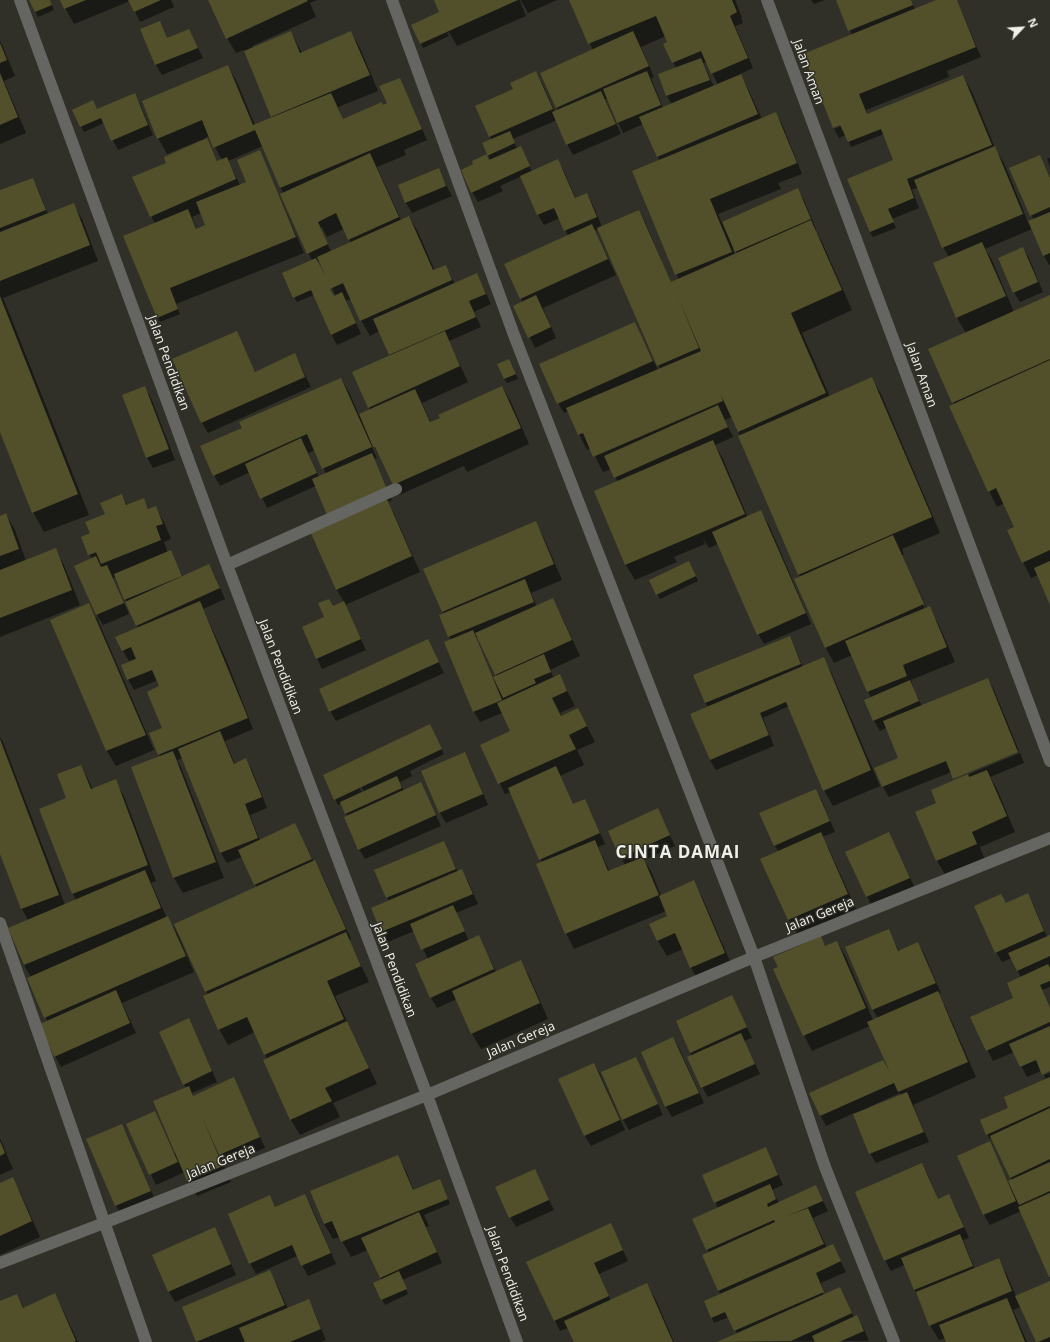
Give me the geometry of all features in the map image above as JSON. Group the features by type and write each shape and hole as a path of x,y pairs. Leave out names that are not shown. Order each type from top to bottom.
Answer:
{"street":[{"name":"Jalan Pendidikan","path":"20,0 227,565 427,1095 517,1342"},
{"path":"392,0 514,335 754,957 825,1167 894,1342"},
{"name":"Jalan Aman","path":"766,0 1050,761"},
{"path":"227,565 396,489"},
{"name":"Jalan Gereja","path":"0,1263 427,1095 754,957 1050,838"},
{"path":"0,923 146,1342"}],"building":[{"path":"29,0 50,0 52,5 35,12"},
{"path":"60,0 86,0 64,9"},
{"path":"128,0 161,0 134,12"},
{"path":"208,0 307,0 308,1 226,39"},
{"path":"434,0 518,0 420,44 411,25 439,12"},
{"path":"569,0 732,0 737,12 730,16 748,58 711,74 701,51 672,63 663,44 667,42 656,16 588,44"},
{"path":"836,0 911,0 913,5 848,31"},
{"path":"936,0 957,0 976,47 859,94 867,114 963,75 992,145 907,179 914,198 888,209 894,222 870,232 847,179 893,160 881,129 848,142 840,125 833,128 803,54"},
{"path":"160,21 167,38 189,29 198,48 155,65 140,29"},
{"path":"291,31 300,53 351,31 370,75 271,117 244,51"},
{"path":"633,31 649,66 556,108 540,73"},
{"path":"0,43 7,60 0,63"},
{"path":"701,58 710,80 666,96 658,74"},
{"path":"228,65 253,125 331,93 343,119 382,102 383,105 387,103 379,86 400,78 422,129 280,188 255,130 213,148 202,120 157,139 142,101"},
{"path":"536,71 553,109 489,137 475,106 513,89 510,83"},
{"path":"647,71 661,105 617,123 603,89"},
{"path":"0,73 18,117 0,125"},
{"path":"741,74 758,114 657,157 639,117"},
{"path":"601,91 616,124 566,145 552,112"},
{"path":"135,93 148,125 111,141 101,118 80,127 72,110 93,100 97,109"},
{"path":"776,112 797,163 710,199 732,252 675,275 632,171"},
{"path":"510,131 515,143 487,156 489,160 521,146 530,166 471,193 461,170 473,164 472,161 487,154 482,143"},
{"path":"207,138 217,161 227,157 236,179 150,217 132,177 166,163 164,157"},
{"path":"995,146 1023,214 942,248 914,180"},
{"path":"260,150 296,237 170,288 178,309 157,318 123,236 188,209 196,229 205,225 196,202 246,182 237,160"},
{"path":"370,153 399,217 348,240 336,213 318,222 328,244 307,254 280,194"},
{"path":"1040,155 1050,178 1050,207 1030,216 1009,168"},
{"path":"558,159 575,198 587,193 597,217 564,231 554,208 537,215 520,176"},
{"path":"439,168 446,186 405,203 398,185"},
{"path":"33,178 46,210 0,228 0,190"},
{"path":"798,188 811,219 735,252 722,222"},
{"path":"74,203 90,245 0,281 0,232"},
{"path":"639,210 671,282 811,220 842,290 791,313 826,393 738,432 721,395 723,401 593,457 583,433 578,435 566,408 701,351 677,295 699,348 657,366 597,228"},
{"path":"1050,212 1050,253 1043,256 1028,221"},
{"path":"409,216 433,270 446,265 452,280 360,321 343,283 330,289 334,296 342,292 356,323 331,335 311,290 293,298 282,273 316,258 326,277 317,257"},
{"path":"592,224 608,259 520,299 504,264"},
{"path":"982,242 1006,296 956,318 933,263"},
{"path":"1023,247 1038,282 1013,293 998,258"},
{"path":"477,273 486,294 469,301 476,317 389,355 373,319"},
{"path":"536,295 551,327 528,338 513,306"},
{"path":"1050,295 1050,359 952,403 928,349"},
{"path":"0,296 78,494 32,513 0,432"},
{"path":"635,322 653,361 557,404 539,364"},
{"path":"237,331 255,372 295,353 305,377 201,423 172,359"},
{"path":"445,331 460,366 368,408 352,372"},
{"path":"509,359 516,374 504,379 497,364"},
{"path":"1050,360 1050,550 1022,563 1007,530 1014,527 996,488 988,492 949,406"},
{"path":"872,377 932,517 798,575 738,436"},
{"path":"341,378 372,447 322,469 307,434 213,476 200,446 242,428 239,422"},
{"path":"145,386 169,449 146,458 122,395"},
{"path":"502,386 521,428 393,485 375,447 373,447 359,414 415,389 430,422 440,418 438,415"},
{"path":"718,405 728,427 614,478 604,456"},
{"path":"301,438 317,473 260,499 245,464"},
{"path":"713,440 745,514 625,565 594,491"},
{"path":"372,453 387,489 327,515 312,479"},
{"path":"122,494 126,505 144,498 148,509 156,506 163,524 156,526 161,540 101,564 96,552 88,555 81,537 90,533 85,522 105,514 100,503"},
{"path":"386,497 412,556 336,590 310,531"},
{"path":"761,510 806,613 757,635 712,532"},
{"path":"6,513 19,549 0,556 0,516"},
{"path":"536,521 554,564 442,612 423,569"},
{"path":"893,535 924,604 825,648 794,579"},
{"path":"56,548 72,590 0,618 0,570"},
{"path":"171,550 182,576 124,600 114,574"},
{"path":"96,556 101,567 107,565 124,603 96,615 74,566"},
{"path":"689,561 696,576 656,595 649,580"},
{"path":"1050,561 1050,605 1034,568"},
{"path":"209,564 220,588 136,626 125,602"},
{"path":"525,579 534,602 448,637 439,615"},
{"path":"553,598 572,640 495,675 475,633"},
{"path":"329,599 333,606 344,601 361,639 316,659 302,627 324,617 318,603"},
{"path":"200,601 248,718 158,755 149,733 162,728 147,692 159,686 152,670 127,680 121,665 136,659 131,647 122,651 115,637"},
{"path":"89,603 146,735 106,751 50,620"},
{"path":"930,606 947,647 903,665 907,676 867,692 845,641"},
{"path":"473,630 502,700 473,712 444,642"},
{"path":"790,636 801,664 705,703 693,675"},
{"path":"428,639 439,662 329,712 319,689"},
{"path":"544,654 551,672 534,679 536,683 503,698 493,677"},
{"path":"824,657 871,770 823,791 786,702 760,713 769,735 710,760 690,714"},
{"path":"560,674 567,691 552,698 561,716 578,708 587,726 569,735 576,749 498,784 480,745 510,731 497,703"},
{"path":"988,678 1018,752 953,779 946,761 882,787 874,768 898,758 883,721"},
{"path":"910,680 919,701 873,721 864,700"},
{"path":"430,724 442,749 334,800 323,775"},
{"path":"220,731 234,764 246,758 262,797 245,804 258,838 220,853 178,749"},
{"path":"0,739 59,895 21,909 0,854"},
{"path":"173,751 216,862 173,878 131,767"},
{"path":"465,752 483,794 439,813 421,771"},
{"path":"81,765 91,789 116,779 148,865 72,894 39,809 66,798 57,774"},
{"path":"556,766 573,804 585,799 600,833 539,860 508,788"},
{"path":"987,770 1007,816 972,832 977,844 936,861 915,812 936,803 931,790 968,774 969,777"},
{"path":"397,776 402,788 345,814 340,802"},
{"path":"421,782 436,815 358,850 344,817"},
{"path":"816,789 830,821 774,846 759,813"},
{"path":"658,808 670,835 620,858 608,831"},
{"path":"295,823 312,859 254,885 238,850"},
{"path":"821,832 848,894 788,920 760,859"},
{"path":"889,832 910,878 866,897 845,852"},
{"path":"595,840 608,871 643,857 659,895 565,934 536,864"},
{"path":"444,841 456,869 386,898 374,870"},
{"path":"315,860 346,929 205,992 174,924"},
{"path":"462,869 473,894 381,932 371,908"},
{"path":"145,870 161,908 24,965 8,928"},
{"path":"694,880 725,953 690,968 675,933 657,941 649,924 667,916 659,896"},
{"path":"1028,893 1044,931 995,953 974,906 1001,894 1006,903"},
{"path":"453,905 465,931 421,950 410,924"},
{"path":"168,916 186,956 44,1018 27,978"},
{"path":"889,929 898,951 918,942 936,983 872,1010 845,947"},
{"path":"346,932 361,966 327,981 344,1019 264,1055 247,1017 218,1030 203,996"},
{"path":"479,935 494,969 430,998 415,964"},
{"path":"1050,935 1050,956 1017,971 1008,953"},
{"path":"821,936 825,946 837,941 866,1008 803,1036 773,969 778,967 773,957"},
{"path":"521,960 540,1003 471,1034 452,991"},
{"path":"1048,964 1050,968 1050,981 1040,985 1050,1007 1050,1022 986,1051 970,1017 1013,998 1007,983"},
{"path":"116,990 130,1023 54,1057 40,1024"},
{"path":"938,991 968,1062 898,1092 894,1083 820,1116 809,1093 883,1060 890,1072 867,1022"},
{"path":"732,995 747,1027 690,1053 676,1021"},
{"path":"189,1018 212,1071 183,1085 159,1032"},
{"path":"347,1021 369,1068 325,1088 332,1101 290,1120 263,1060"},
{"path":"1050,1026 1050,1071 1042,1075 1036,1060 1020,1067 1009,1044"},
{"path":"741,1033 755,1064 701,1088 687,1057"},
{"path":"673,1037 699,1093 665,1107 641,1052"},
{"path":"636,1057 658,1104 622,1120 601,1072"},
{"path":"594,1063 620,1120 584,1136 558,1079"},
{"path":"234,1077 260,1137 219,1155 202,1117 223,1166 187,1181 153,1101 189,1086 193,1096"},
{"path":"1050,1077 1050,1106 986,1135 980,1120 1008,1108 1004,1097"},
{"path":"907,1092 924,1132 869,1154 853,1114"},
{"path":"1050,1108 1050,1159 1010,1178 990,1136"},
{"path":"155,1111 178,1162 149,1175 126,1124"},
{"path":"122,1124 151,1191 115,1206 86,1139"},
{"path":"0,1141 5,1153 0,1156"},
{"path":"990,1141 1016,1201 983,1215 957,1156"},
{"path":"766,1147 778,1175 714,1203 702,1175"},
{"path":"398,1155 413,1190 440,1179 448,1199 341,1242 332,1221 324,1224 310,1191"},
{"path":"1050,1162 1050,1191 1019,1205 1008,1181"},
{"path":"922,1163 938,1199 949,1194 964,1227 884,1261 855,1192"},
{"path":"535,1169 549,1200 509,1218 495,1187"},
{"path":"13,1177 32,1221 0,1236 0,1183"},
{"path":"770,1184 776,1199 767,1204 768,1207 816,1185 823,1201 785,1217 808,1208 824,1244 718,1291 702,1255 775,1222 774,1220 706,1250 692,1219"},
{"path":"1050,1193 1050,1277 1049,1277 1018,1207"},
{"path":"305,1194 331,1253 301,1266 292,1245 249,1264 228,1214 270,1195 275,1207"},
{"path":"419,1212 437,1252 380,1278 361,1238"},
{"path":"611,1223 623,1250 594,1263 609,1296 554,1321 526,1262"},
{"path":"215,1227 231,1264 168,1292 152,1255"},
{"path":"960,1234 973,1266 914,1290 901,1258"},
{"path":"833,1244 841,1261 816,1273 824,1292 734,1331 725,1312 711,1318 704,1301"},
{"path":"999,1258 1012,1291 929,1326 916,1292"},
{"path":"270,1270 285,1305 196,1342 182,1307"},
{"path":"399,1271 407,1289 381,1300 373,1283"},
{"path":"1050,1281 1050,1337 1036,1342 1015,1296"},
{"path":"647,1283 673,1342 574,1342 564,1321"},
{"path":"840,1287 852,1313 791,1341 717,1342"},
{"path":"55,1293 76,1341 0,1342 0,1301 17,1294 23,1308"},
{"path":"1007,1298 1025,1342 946,1342 939,1325"},
{"path":"309,1299 321,1329 290,1342 245,1342 239,1328"},
{"path":"857,1315 864,1331 839,1342 815,1342 812,1336"}],"district":[{"name":"CINTA DAMAI","path":"678,853"}]}
